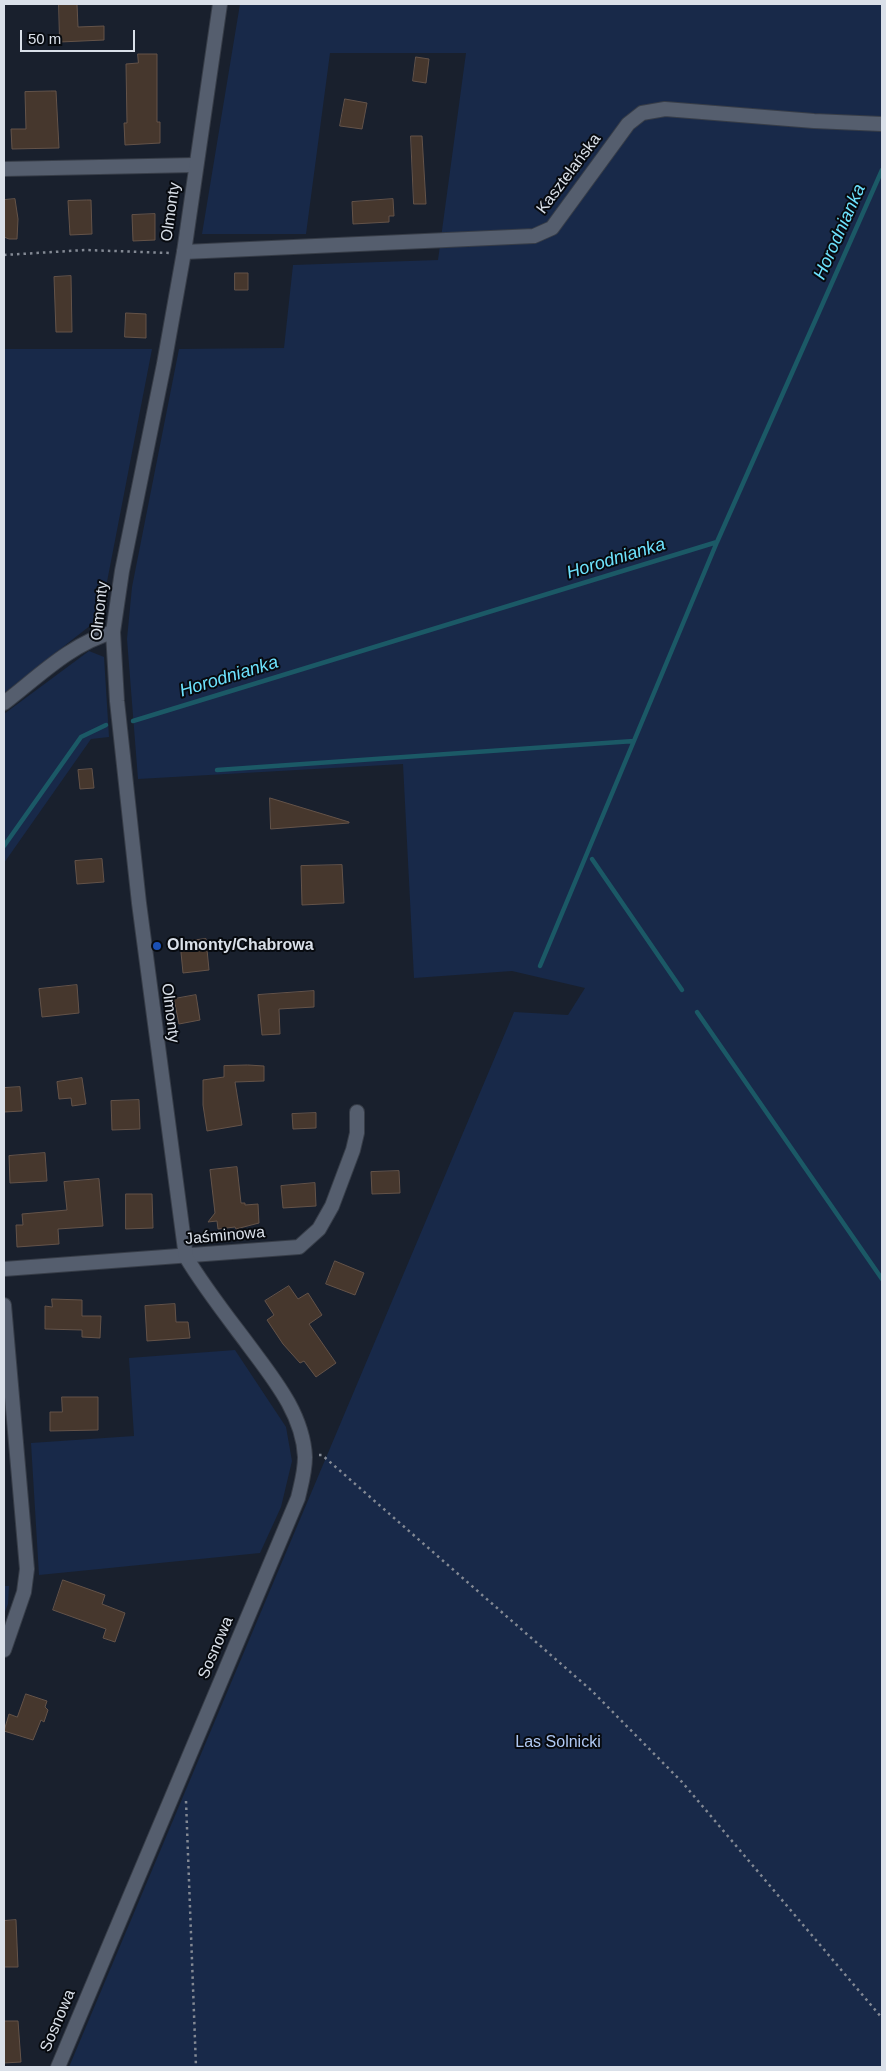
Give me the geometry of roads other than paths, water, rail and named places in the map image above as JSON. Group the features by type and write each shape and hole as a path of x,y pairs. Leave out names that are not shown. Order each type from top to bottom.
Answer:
{"street":[{"name":"Olmonty","path":"186,1256 139,903 117,701 113,632 122,571 164,364 184,252 195,165 220,4"},
{"name":"Kasztelańska","path":"184,252 534,236 552,228 628,124 642,113 666,108 814,121 882,124"},
{"path":"4,170 195,165"},
{"path":"4,704 75,647 97,636 113,632"},
{"name":"Jaśminowa","path":"4,1269 299,1247 319,1229 332,1206 353,1150 357,1133 357,1112"},
{"name":"Sosnowa","path":"58,2067 298,1498 304,1473 305,1456 301,1434 294,1414 280,1387 198,1276 186,1256"},
{"path":"4,1305 27,1569 24,1592 4,1650"}],"waterway":[{"name":"Horodnianka","path":"133,721 717,542 882,170"},
{"path":"540,966 717,542"},
{"name":"Horodnianka","path":"4,846 81,737 106,725"},
{"path":"217,770 634,741"},
{"path":"592,859 682,990"},
{"path":"697,1012 882,1279"}],"place":[{"name":"Olmonty/Chabrowa","path":"157,946"}],"park label":[{"name":"Las Solnicki","path":"558,1743"}]}
